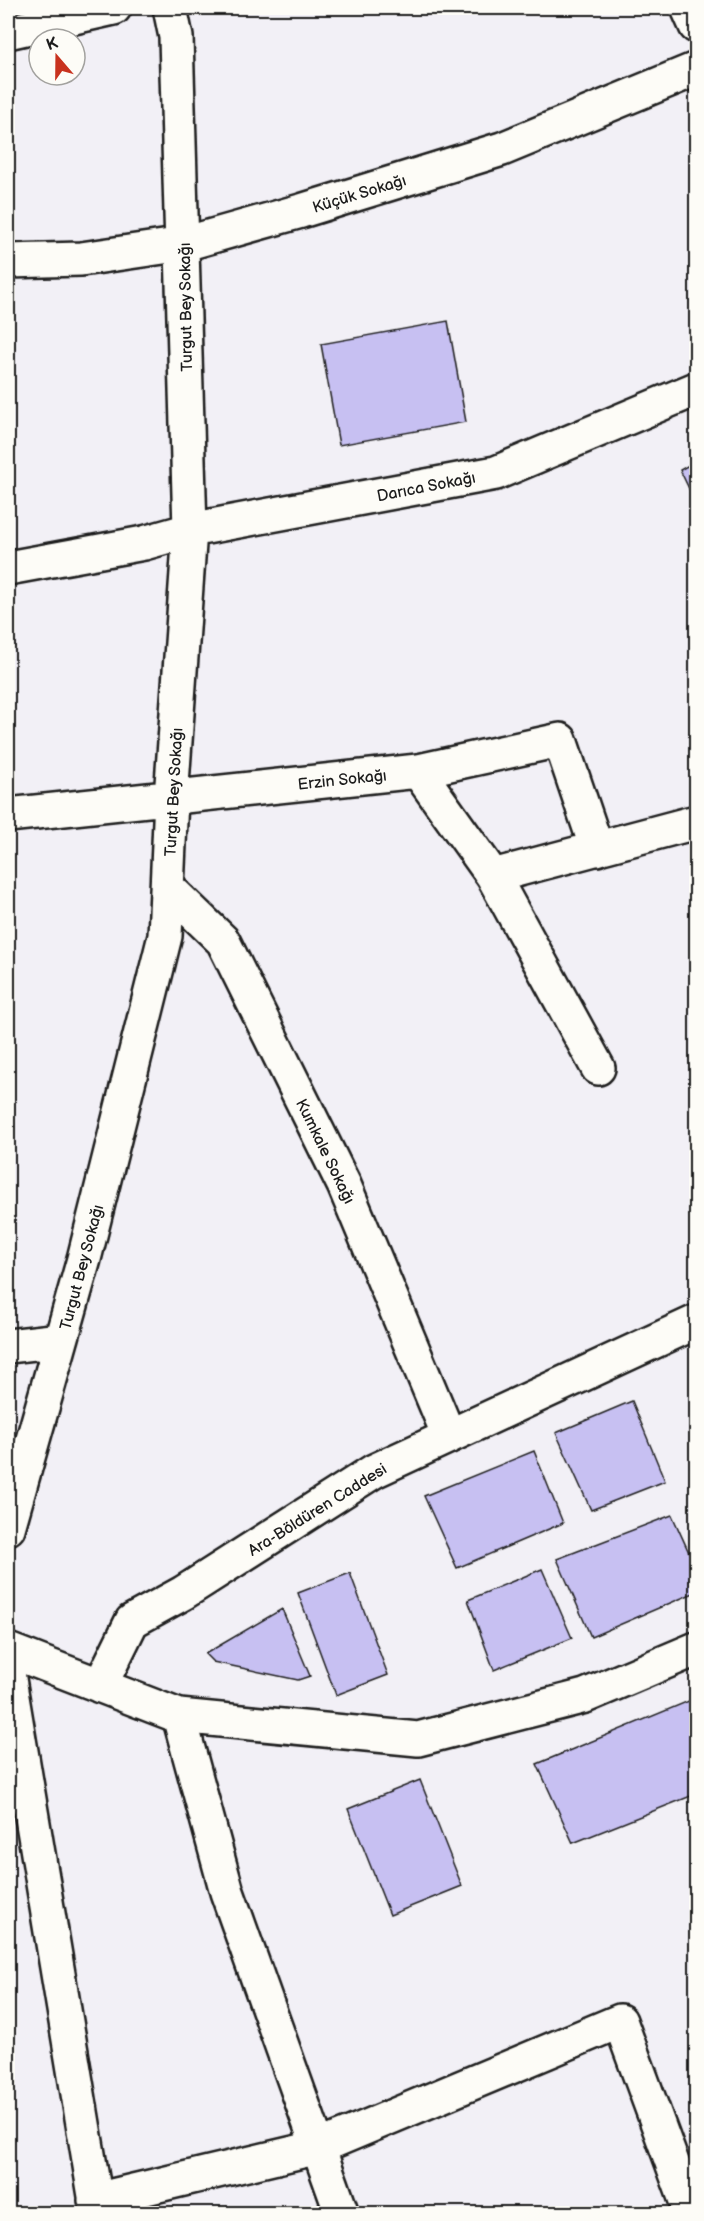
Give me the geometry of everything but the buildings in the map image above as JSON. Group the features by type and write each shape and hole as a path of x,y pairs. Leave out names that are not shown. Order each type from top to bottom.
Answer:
{"street":[{"path":"8,32 114,8"},
{"path":"688,8 696,26"},
{"name":"Turgut Bey Sokağı","path":"8,1528 87,1248 165,936 171,798 190,530 183,244 173,22"},
{"name":"Küçük Sokağı","path":"8,261 81,259 183,244 301,211 502,149 696,69"},
{"name":"Darıca Sokağı","path":"8,568 144,543 190,530 496,473 696,389"},
{"name":"Erzin Sokağı","path":"8,815 418,771 560,740 597,849"},
{"path":"418,771 494,876 598,1068"},
{"path":"494,876 696,822"},
{"name":"Kumkale Sokağı","path":"168,888 223,941 344,1185 449,1436"},
{"name":"Ara-Böldüren Caddesi","path":"100,1686 132,1621 183,1593 374,1471 695,1328"},
{"path":"8,1346 61,1340"},
{"path":"8,1650 179,1716 418,1739 585,1696 696,1649"},
{"path":"8,1673 97,2206 319,2147 620,2021 691,2214"},
{"path":"179,1716 227,1892 342,2214"}]}
